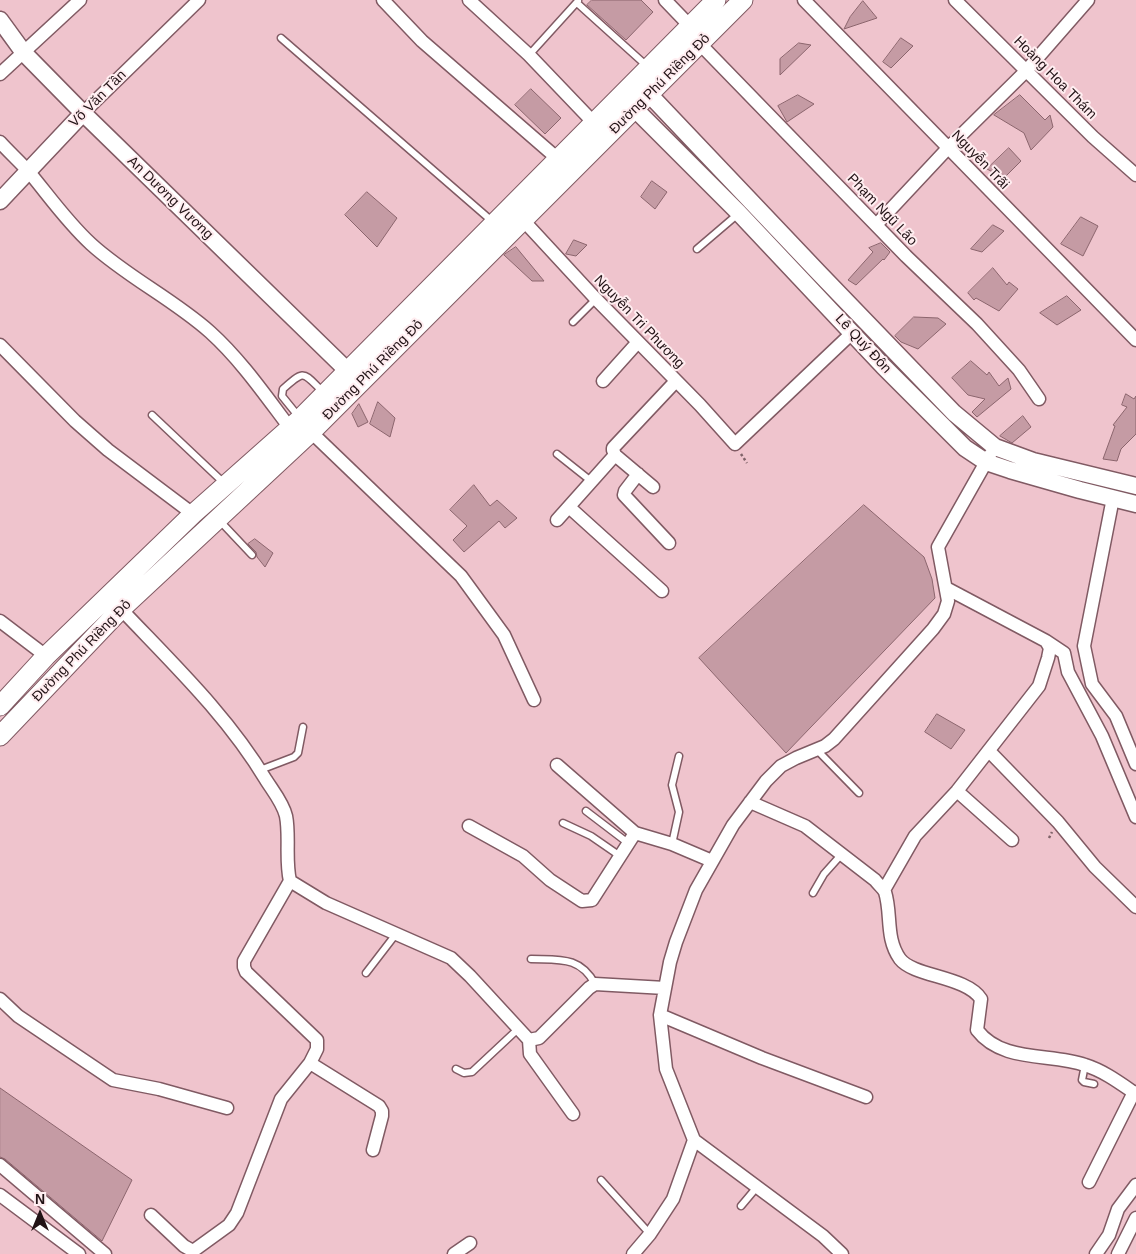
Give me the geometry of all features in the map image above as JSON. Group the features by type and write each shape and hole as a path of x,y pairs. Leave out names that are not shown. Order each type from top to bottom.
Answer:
{"main road":[{"name":"Đường Phú Riềng Đỏ","path":"0,706 46,656 193,514 300,426 523,220 628,102 690,26 716,0"},
{"name":"Đường Phú Riềng Đỏ","path":"645,81 700,44 743,0"},
{"name":"An Dương Vương","path":"0,20 24,53 83,113 353,376"},
{"name":"Lê Quý Đôn","path":"645,81 818,272 954,412 995,447 1033,461 1136,486"},
{"name":"Đường Phú Riềng Đỏ","path":"0,736 121,609 218,519 300,426 325,394 353,376 495,224 594,123 628,102"},
{"name":"Lê Quý Đôn","path":"628,102 739,213 852,333 965,448 986,462 1080,490 1136,504"},
{"name":"Võ Văn Tần","path":"0,201 83,113"}],"street":[{"path":"0,74 80,0"},
{"name":"Võ Văn Tần","path":"83,113 199,0"},
{"path":"383,0 422,40 558,159"},
{"path":"469,0 529,55 594,123"},
{"path":"665,0 690,26"},
{"name":"Nguyễn Trãi","path":"804,0 1136,340"},
{"name":"Hoàng Hoa Thám","path":"955,0 1093,137 1136,175"},
{"path":"876,225 948,148 1026,71 1088,0"},
{"name":"Phạm Ngũ Lão","path":"700,44 906,256 977,324 1019,370 1038,399"},
{"path":"0,142 28,171 55,206 91,244 126,272 210,332 300,426 461,576 504,635 534,700"},
{"name":"Nguyễn Tri Phương","path":"523,220 735,444 852,333"},
{"path":"603,381 638,342"},
{"path":"0,345 75,421 108,450 193,514"},
{"path":"653,487 615,455 613,448 676,381"},
{"path":"842,1254 823,1236 694,1140 666,1068 660,1015 665,988 676,942 696,890 733,825 750,802 766,781 781,766 817,750 834,739 933,629 944,614 948,601 938,546 995,447"},
{"path":"557,520 615,455"},
{"path":"638,474 624,491 624,495 669,543"},
{"path":"1113,498 1084,646 1092,684 1116,716 1136,764"},
{"path":"569,507 662,591"},
{"path":"946,588 1046,641 1064,653 1068,672 1102,736 1136,817"},
{"path":"121,609 209,702 260,770 286,816 290,881 244,961 244,967 246,972 317,1040 317,1049 310,1063 281,1099 237,1213 229,1225 193,1251 184,1246 151,1215"},
{"path":"0,621 46,656"},
{"path":"884,890 914,836 957,791 1039,686 1050,648 1046,641"},
{"path":"989,751 1058,822 1096,867 1136,906"},
{"path":"557,765 631,838 672,844 712,861"},
{"path":"957,791 1012,840"},
{"path":"750,802 805,826 875,880 884,890 891,937 901,960 912,967 954,982 978,994 981,999 977,1030 981,1036 995,1046 1010,1052 1084,1065 1101,1072 1135,1093 1089,1182"},
{"path":"470,826 523,856 550,880 582,901 587,902 592,900 631,838"},
{"path":"290,881 326,903 451,958 529,1040 530,1054 573,1114"},
{"path":"529,1040 538,1038 589,988 596,984 665,988"},
{"path":"0,999 18,1016 113,1080 159,1089 227,1108"},
{"path":"660,1015 762,1058 866,1097"},
{"path":"310,1063 379,1106 382,1116 373,1150"},
{"path":"633,1254 650,1234 673,1199 694,1140"},
{"path":"0,1165 105,1254"},
{"path":"1096,1254 1109,1235 1118,1209 1136,1186"},
{"path":"0,1195 80,1254"},
{"path":"1118,1254 1136,1218"},
{"path":"454,1254 470,1243"}],"lane":[{"path":"529,55 578,1 645,81"},
{"path":"281,38 495,224"},
{"path":"696,249 739,213"},
{"path":"572,322 596,299"},
{"path":"300,426 282,396 282,388 298,375 302,375 307,377 325,394"},
{"path":"152,414 226,485"},
{"path":"557,454 591,481"},
{"path":"218,519 252,555"},
{"path":"260,770 298,754 303,727"},
{"path":"817,750 859,793"},
{"path":"672,844 679,812 672,785 679,756"},
{"path":"586,811 631,838"},
{"path":"563,824 592,836 620,856"},
{"path":"813,893 824,874 841,855"},
{"path":"366,973 396,934"},
{"path":"530,959 560,959 579,965 590,974 596,984"},
{"path":"456,1069 464,1073 472,1072 518,1029"},
{"path":"1084,1065 1082,1080 1094,1084"},
{"path":"601,1180 650,1234"},
{"path":"741,1206 757,1187"}],"building":[{"path":"592,0 641,0 653,12 626,40 587,5"},
{"path":"863,1 877,18 844,29 850,17"},
{"path":"901,38 913,46 891,68 883,62"},
{"path":"799,43 811,45 780,75 780,59"},
{"path":"531,89 561,118 545,134 515,105"},
{"path":"798,95 814,104 787,122 778,106"},
{"path":"1020,95 1045,120 1050,115 1053,127 1031,150 1024,133 994,115"},
{"path":"1009,148 1021,161 1004,178 987,169"},
{"path":"652,181 667,192 655,209 641,197"},
{"path":"367,192 397,218 377,247 345,215"},
{"path":"1081,217 1098,226 1083,256 1061,244"},
{"path":"993,225 1004,231 982,252 971,249"},
{"path":"574,240 587,245 576,256 566,254"},
{"path":"881,243 890,252 884,260 856,285 848,280 873,252 869,248"},
{"path":"516,247 544,281 532,281 504,255"},
{"path":"993,268 1007,285 1009,282 1018,289 999,311 976,298 974,300 968,293"},
{"path":"1067,296 1081,310 1057,325 1040,313"},
{"path":"914,317 938,318 946,324 918,349 901,342 895,336"},
{"path":"971,361 987,375 989,372 999,386 1008,378 1011,389 977,417 972,412 985,399 968,395 952,378"},
{"path":"1126,394 1134,399 1136,396 1136,434 1121,449 1117,461 1103,459 1115,426 1113,425 1127,407 1122,405"},
{"path":"378,402 395,418 390,437 370,424"},
{"path":"359,404 368,422 358,427 352,414"},
{"path":"1023,416 1031,427 1012,443 1000,436"},
{"path":"474,485 490,506 497,500 517,518 505,528 499,521 464,552 453,540 467,526 450,510"},
{"path":"864,505 924,557 932,579 935,598 786,753 699,658"},
{"path":"255,539 273,553 265,567 257,557 256,552 248,544"},
{"path":"937,714 965,730 951,749 925,732"},
{"path":"0,1088 132,1180 102,1241 5,1159 0,1157"}]}
